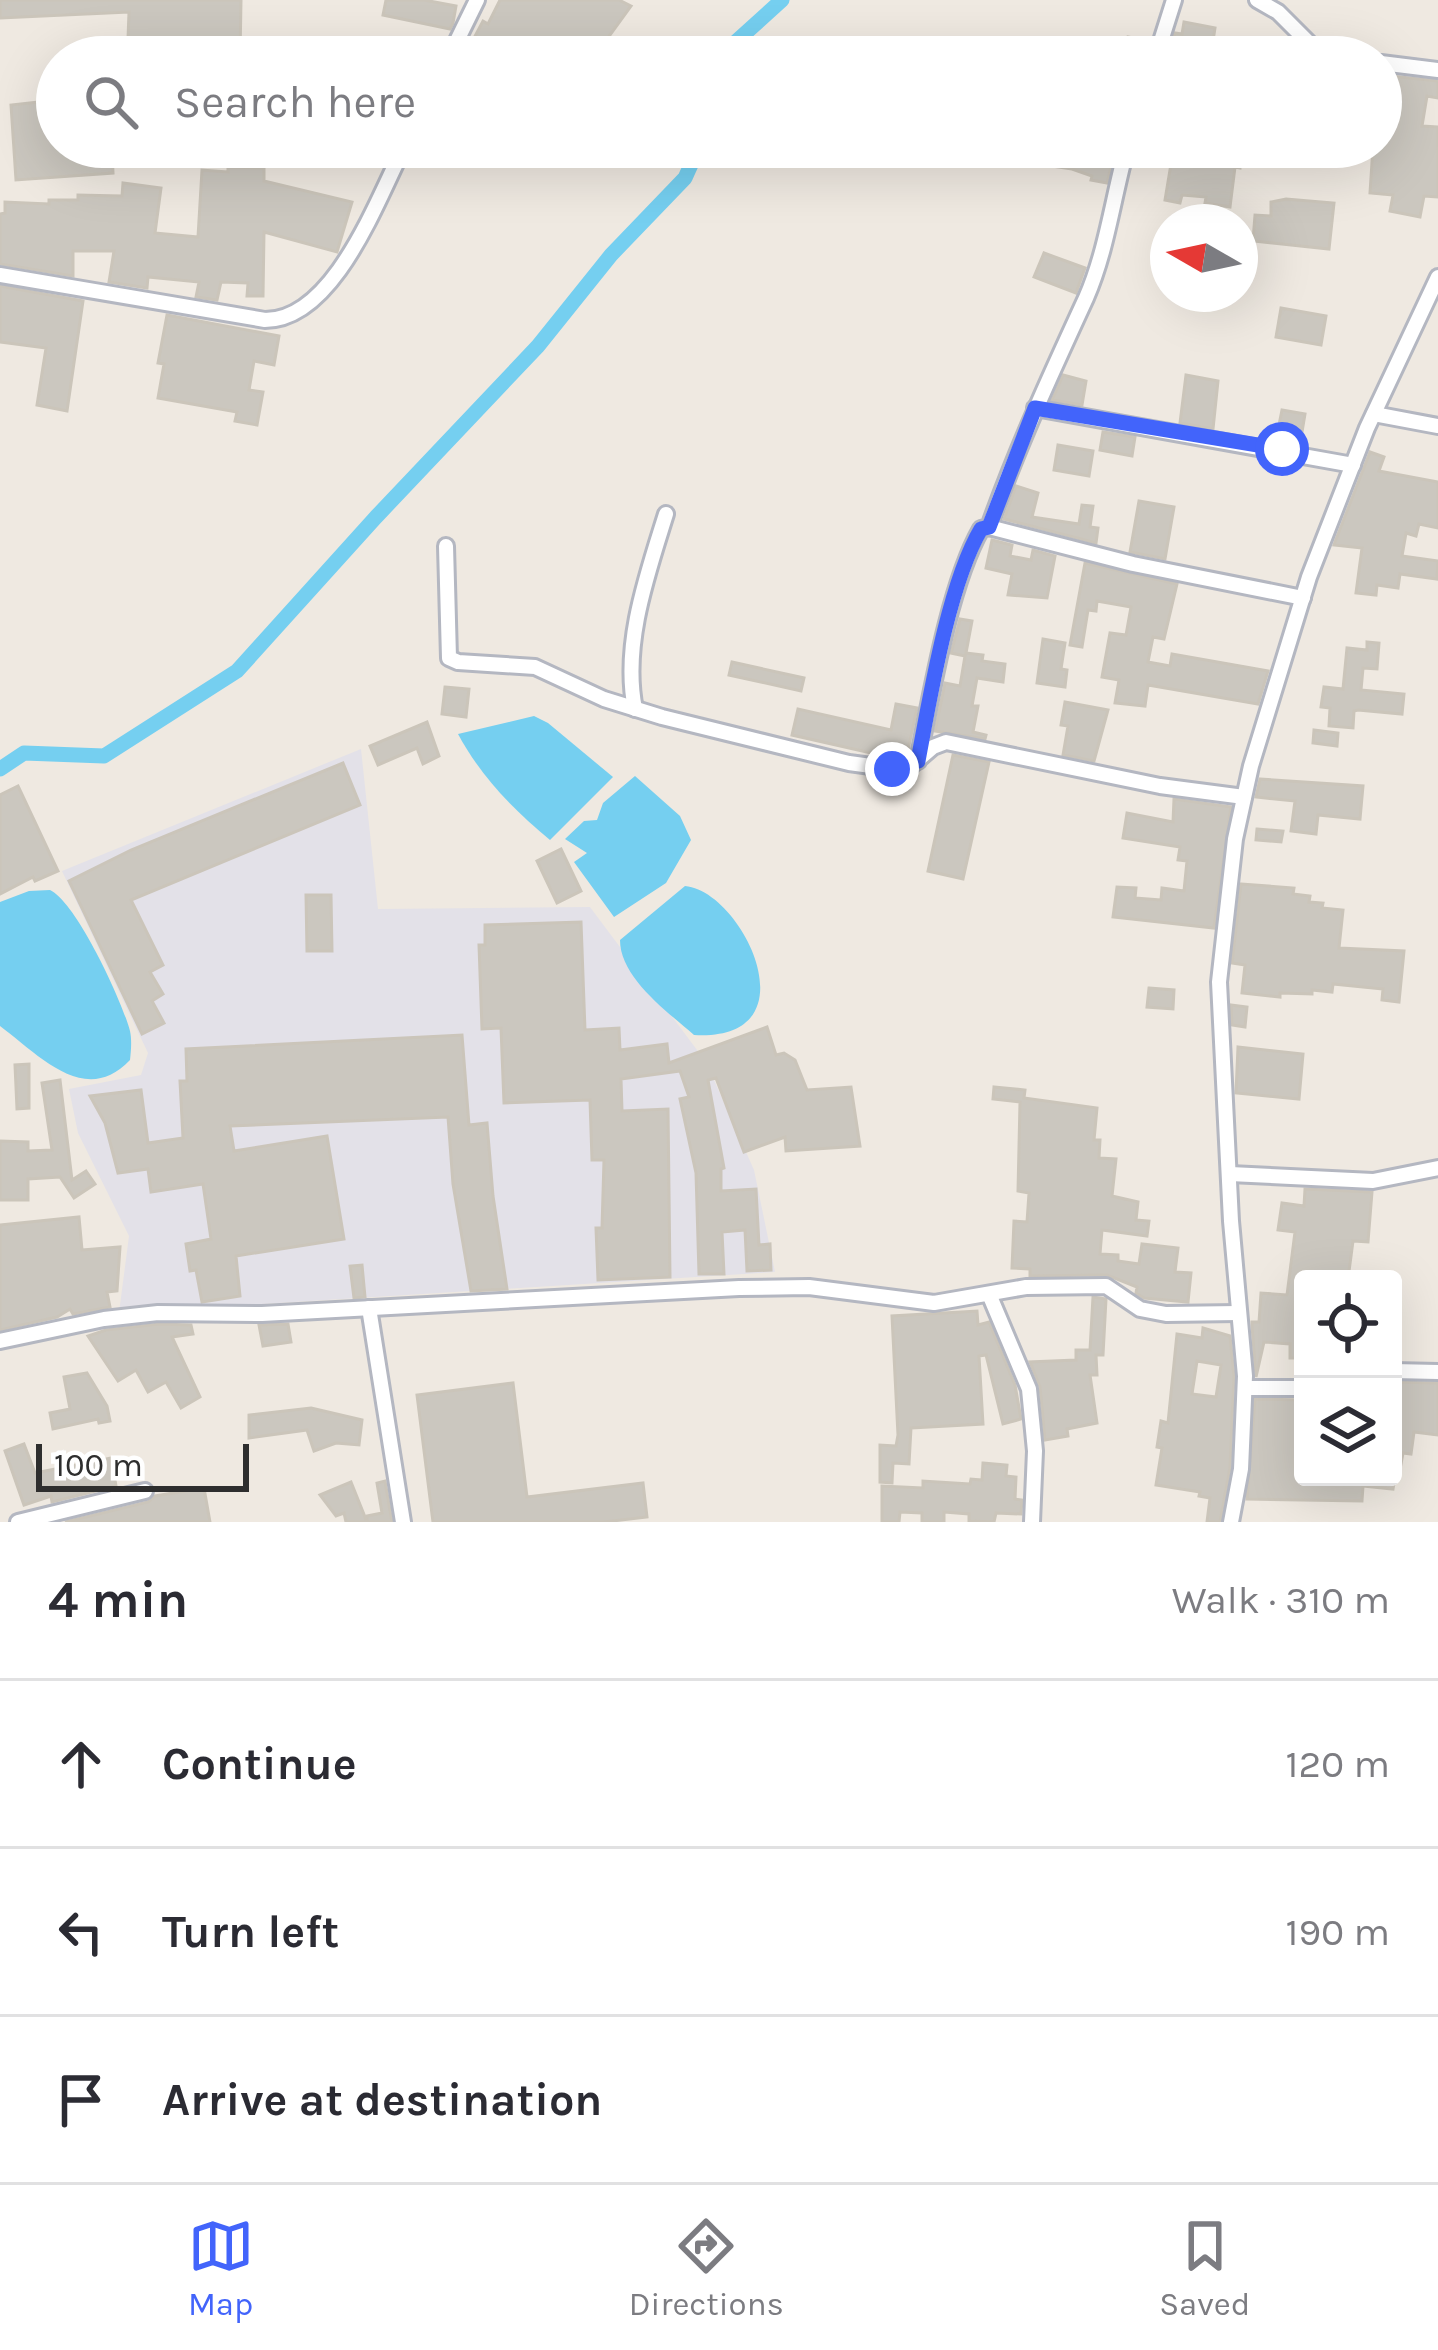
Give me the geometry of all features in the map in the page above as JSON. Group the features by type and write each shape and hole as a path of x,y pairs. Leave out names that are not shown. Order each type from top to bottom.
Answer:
{"street":[{"path":"459,36 477,0"},
{"path":"1163,36 1174,0"},
{"path":"1257,0 1302,36"},
{"path":"1402,66 1438,70"},
{"path":"0,275 284,320 316,296 353,252 394,168"},
{"path":"989,527 1035,408 1086,298 1122,168"},
{"path":"1231,1522 1241,1469 1245,1388 1219,982 1235,839 1303,598 1374,414 1438,277"},
{"path":"1035,408 1353,465"},
{"path":"1374,414 1438,426"},
{"path":"635,709 629,680 641,602 666,514"},
{"path":"918,761 960,580 981,529 989,527 1132,564 1303,598"},
{"path":"446,546 448,658 458,662 536,667 635,709 849,763 892,769 918,761 946,742 1160,786 1244,796"},
{"path":"1230,1174 1373,1181 1438,1168"},
{"path":"0,1341 158,1312 262,1314 739,1288 809,1287 934,1303 1026,1287 1106,1286 1140,1309 1238,1313"},
{"path":"989,1294 1029,1389 1035,1451 1032,1522"},
{"path":"369,1308 403,1522"},
{"path":"1402,1371 1438,1372"},
{"path":"1245,1388 1294,1388"},
{"path":"18,1522 146,1491"}],"shaded area":[{"path":"361,749 378,909 590,907 706,1062 754,1170 775,1272 119,1313 129,1236 78,1133 69,1089 141,1075 148,1053 62,871"}],"water":[{"path":"534,716 613,777 550,840 499,792 458,734"},
{"path":"635,776 680,816 691,840 666,883 614,917 574,862 587,853 565,839 584,821 597,820 603,803"},
{"path":"685,886 707,894 728,912 746,937 757,965 760,992 752,1015 731,1031 694,1035 647,993 622,954 620,940"},
{"path":"50,890 85,932 130,1031 130,1060 96,1079 62,1072 0,1026 0,902 29,891"}],"building":[{"path":"0,0 241,0 240,36 128,36 129,12 0,18"},
{"path":"386,0 456,6 453,23 450,29 383,15"},
{"path":"500,0 619,0 631,6 609,36 475,36 483,21 488,24"},
{"path":"1184,22 1215,28 1214,36 1174,36 1182,34"},
{"path":"1402,77 1438,81 1438,98 1427,96 1422,126 1438,127 1438,197 1424,196 1420,217 1390,211 1393,195 1370,193 1372,168 1402,168"},
{"path":"36,102 36,168 113,168 113,173 16,180 11,105"},
{"path":"228,168 264,168 264,181 352,202 337,252 264,232 263,296 247,296 248,283 221,282 217,300 196,297 199,282 148,277 147,288 109,282 114,251 73,251 73,276 0,264 0,214 5,213 5,202 49,204 49,200 78,200 78,195 122,196 123,183 161,188 155,233 198,237 202,170 228,172"},
{"path":"1065,168 1111,168 1107,183"},
{"path":"1170,168 1235,168 1230,204 1205,203 1206,197 1182,195 1180,203 1165,200"},
{"path":"1271,202 1334,203 1329,249 1258,242 1258,215 1271,216"},
{"path":"1044,253 1085,268 1076,293 1034,277"},
{"path":"0,286 83,301 67,411 37,405 46,348 0,342"},
{"path":"1281,308 1326,316 1321,345 1276,337"},
{"path":"167,315 279,336 274,365 254,361 249,390 263,392 257,425 235,421 237,412 158,398 164,364 158,363"},
{"path":"1063,375 1086,381 1082,405 1052,400"},
{"path":"1186,375 1218,381 1213,429 1180,423"},
{"path":"1282,410 1305,414 1300,444 1276,440"},
{"path":"1103,432 1135,437 1132,456 1100,450"},
{"path":"1058,445 1093,451 1089,476 1054,470"},
{"path":"1370,452 1384,457 1379,471 1438,482 1438,528 1419,524 1416,536 1406,533 1402,556 1438,561 1437,579 1400,574 1398,588 1377,585 1376,595 1356,593 1362,548 1334,545"},
{"path":"1016,486 1038,493 1032,517 1079,524 1082,505 1093,506 1090,527 1098,528 1096,543 1004,519"},
{"path":"1139,501 1174,507 1165,559 1130,552"},
{"path":"992,540 1012,545 1010,556 1031,560 1033,550 1055,556 1047,598 1008,595 1012,574 986,568"},
{"path":"1085,563 1177,584 1164,639 1153,637 1148,662 1170,666 1172,654 1268,671 1258,704 1148,685 1145,706 1115,703 1119,680 1102,677 1110,633 1126,635 1131,607 1097,601 1096,611 1088,610 1082,647 1070,645"},
{"path":"960,619 972,621 966,653 1005,664 1003,682 977,678 973,732 986,735 985,739 935,731 945,683 960,686 965,656 951,653"},
{"path":"1043,639 1065,643 1061,669 1067,670 1065,687 1037,683"},
{"path":"1367,642 1379,643 1377,669 1363,668 1361,690 1404,694 1402,714 1358,710 1353,728 1329,726 1330,708 1321,707 1324,687 1343,689 1347,648 1367,650"},
{"path":"732,662 804,678 801,691 729,675"},
{"path":"445,687 469,689 466,717 442,714"},
{"path":"1065,702 1108,710 1094,761 1063,755 1068,726 1061,725"},
{"path":"896,704 917,708 907,755 893,758 792,735 798,709 891,730"},
{"path":"427,722 439,756 423,764 417,748 378,765 370,746"},
{"path":"1314,730 1338,733 1337,746 1313,743"},
{"path":"953,755 989,762 963,879 928,871"},
{"path":"343,763 360,805 131,900 163,965 150,972 163,994 152,1001 164,1023 142,1034 69,881 131,850"},
{"path":"1260,779 1363,786 1360,819 1318,815 1316,834 1291,831 1295,801 1256,797"},
{"path":"18,786 58,871 35,881 33,877 0,894 0,795"},
{"path":"1174,799 1231,807 1214,928 1113,917 1117,887 1136,888 1135,898 1161,900 1162,888 1184,891 1187,861 1178,860 1180,847 1123,838 1127,813 1173,822"},
{"path":"1257,829 1283,831 1281,842 1256,840"},
{"path":"561,849 581,891 557,903 537,861"},
{"path":"1241,884 1294,888 1293,894 1310,896 1309,902 1323,903 1322,908 1343,910 1339,948 1404,951 1399,1002 1382,1000 1383,989 1333,984 1332,992 1312,990 1312,994 1242,993 1245,965 1232,963"},
{"path":"306,895 331,895 332,951 307,951"},
{"path":"581,922 585,1030 619,1028 620,1050 667,1044 669,1063 767,1027 776,1055 784,1053 795,1060 807,1090 851,1087 860,1146 786,1151 785,1137 744,1152 716,1078 708,1080 724,1168 721,1191 756,1189 759,1245 770,1244 771,1270 747,1271 745,1230 722,1232 724,1274 699,1274 696,1173 680,1099 689,1097 680,1071 621,1079 622,1111 668,1109 670,1277 598,1280 596,1228 602,1228 604,1160 592,1160 590,1100 504,1103 501,1028 482,1029 479,945 485,945 485,925"},
{"path":"1149,988 1174,990 1173,1009 1147,1007"},
{"path":"1231,1005 1247,1007 1245,1027 1232,1025"},
{"path":"462,1035 469,1125 487,1123 507,1289 471,1291 453,1184 448,1117 230,1126 234,1151 327,1136 344,1239 236,1256 240,1296 202,1302 186,1244 211,1239 203,1184 151,1192 148,1169 118,1173 105,1123 90,1096 141,1090 148,1143 183,1138 180,1081 187,1081 186,1049"},
{"path":"1238,1047 1303,1054 1299,1099 1236,1093"},
{"path":"29,1064 29,1108 17,1109 15,1065"},
{"path":"60,1080 72,1180 86,1171 95,1184 74,1198 60,1177 28,1179 28,1200 0,1200 0,1141 28,1142 28,1151 52,1150 42,1083"},
{"path":"994,1087 1025,1090 1024,1098 1097,1108 1094,1140 1100,1140 1099,1158 1116,1159 1112,1196 1138,1202 1136,1220 1149,1221 1147,1236 1102,1230 1100,1254 1139,1264 1142,1244 1178,1248 1175,1272 1191,1273 1188,1302 1144,1298 1136,1293 1137,1287 1107,1275 1030,1276 1030,1269 1012,1268 1014,1221 1027,1222 1029,1193 1018,1191 1020,1102 993,1099"},
{"path":"1305,1189 1372,1192 1368,1242 1353,1241 1349,1270 1294,1270 1294,1358 1290,1358 1290,1344 1264,1342 1256,1377 1252,1322 1259,1322 1261,1293 1287,1295 1295,1232 1278,1230 1282,1203 1304,1206"},
{"path":"79,1217 82,1250 120,1247 117,1291 107,1292 110,1307 73,1314 70,1309 57,1317 0,1330 0,1225"},
{"path":"362,1265 365,1297 354,1298 350,1266"},
{"path":"1093,1297 1106,1299 1103,1355 1096,1355 1097,1375 1090,1375 1097,1423 1067,1429 1068,1436 1045,1440 1040,1387 1030,1362 1076,1360 1076,1350 1090,1350"},
{"path":"977,1311 978,1325 989,1322 1015,1385 1021,1419 1003,1424 986,1355 979,1356 983,1424 911,1428 909,1464 893,1463 892,1483 880,1482 880,1445 896,1446 898,1435 892,1316"},
{"path":"159,1324 191,1325 193,1334 172,1337 200,1397 181,1408 166,1382 148,1392 136,1370 118,1381 88,1336"},
{"path":"288,1324 291,1342 263,1346 259,1325"},
{"path":"1203,1328 1230,1336 1234,1376 1230,1468 1220,1522 1207,1522 1210,1498 1199,1496 1200,1492 1156,1485 1162,1448 1157,1447 1161,1421 1168,1423 1177,1334 1202,1338","holes":["1197,1361 1221,1365 1216,1397 1192,1394"]},
{"path":"87,1373 107,1406 110,1421 99,1423 98,1419 53,1429 50,1413 70,1409 64,1377"},
{"path":"1402,1382 1438,1383 1438,1435 1414,1432 1411,1454 1403,1453 1402,1458"},
{"path":"513,1383 527,1497 643,1483 647,1517 604,1522 433,1522 417,1395"},
{"path":"1255,1399 1294,1400 1294,1486 1363,1486 1362,1501 1247,1499"},
{"path":"311,1408 362,1420 359,1445 336,1443 314,1451 307,1430 249,1438 249,1415"},
{"path":"24,1444 35,1473 111,1458 116,1486 24,1505 5,1451"},
{"path":"983,1463 1007,1465 1006,1476 1016,1477 1015,1499 1022,1500 1021,1514 996,1513 994,1522 969,1521 969,1514 944,1512 944,1522 922,1522 922,1513 900,1512 899,1522 882,1522 882,1486 923,1488 923,1481 970,1484 971,1479 982,1480"},
{"path":"385,1481 392,1522 367,1522 367,1516 382,1513 377,1483"},
{"path":"351,1482 367,1522 346,1522 344,1513 336,1516 320,1495"},
{"path":"204,1488 210,1522 65,1522 148,1502 155,1496"}],"waterway":[{"path":"742,36 782,0"},
{"path":"0,769 24,753 104,756 237,671 538,346 690,168"}],"route":[{"path":"892,769 918,761 971,546 981,529 989,527 1035,408 1282,449"}]}
